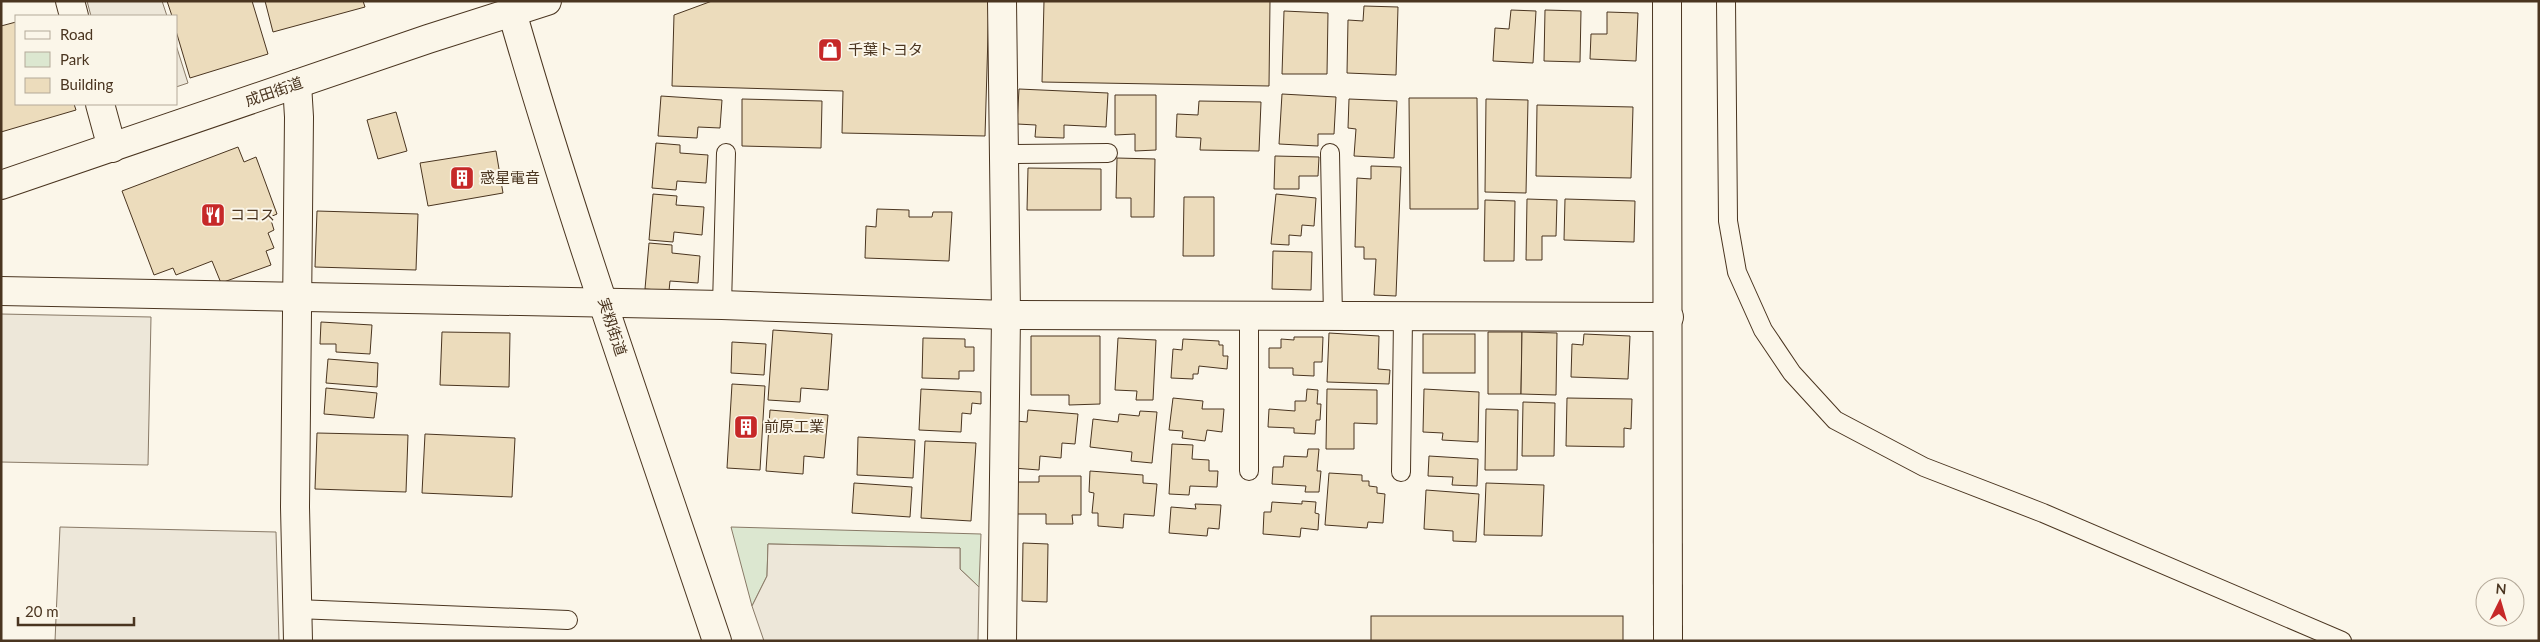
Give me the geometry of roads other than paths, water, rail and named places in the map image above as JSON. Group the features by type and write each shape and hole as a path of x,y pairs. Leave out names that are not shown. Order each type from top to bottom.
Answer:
{"main road":[{"path":"70,1 74,15"},
{"name":"成田街道","path":"1,185 547,1"},
{"path":"1002,1 1006,315 1002,641"},
{"path":"1667,1 1669,317 1668,641"},
{"name":"実籾街道","path":"512,12 534,88 604,304 717,641"},
{"path":"297,84 299,117 295,507 298,641"},
{"path":"100,105 112,148"},
{"path":"1,292 722,305 1006,315 1333,318 1669,317"}],"lane":[{"path":"1726,1 1728,221 1737,272 1763,330 1792,373 1835,420 1924,467 2043,512 2342,641"},
{"path":"1004,154 1108,153"},
{"path":"1330,153 1333,318"},
{"path":"722,305 726,154"},
{"path":"1249,317 1249,471"},
{"path":"1401,472 1403,318"},
{"path":"297,609 568,620"}],"place":[{"name":"千葉トヨタ","path":"830,50"},
{"name":"惑星電音","path":"462,178"},
{"name":"ココス","path":"213,215"},
{"name":"前原工業","path":"746,427"}]}
